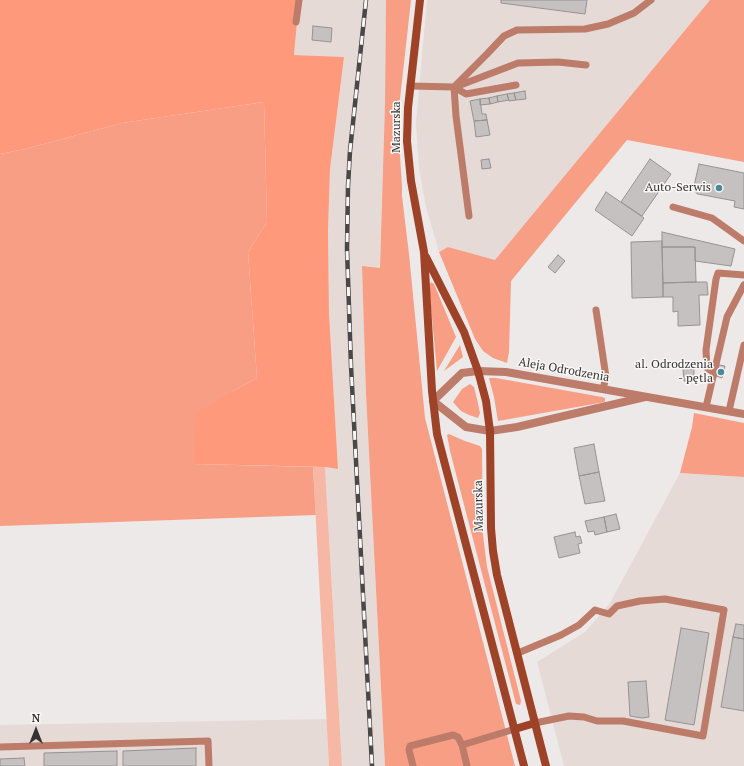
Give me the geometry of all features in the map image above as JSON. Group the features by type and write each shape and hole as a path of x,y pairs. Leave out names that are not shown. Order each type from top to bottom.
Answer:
{"main road":[{"name":"Mazurska","path":"420,0 410,86 407,142 411,181 424,252 433,401 438,434 524,766"},
{"name":"Mazurska","path":"424,252 464,332 478,371 486,401 490,431 491,528 493,551 546,766"},
{"path":"515,729 535,723"}],"street":[{"name":"Aleja Odrodzenia","path":"645,397 517,427 490,431 466,427 433,401 462,373 478,371 506,372 744,414"}],"lane":[{"path":"296,22 299,0"},
{"path":"469,216 456,116 454,87 504,36 517,30 585,29 608,24 634,13 651,0"},
{"path":"410,86 454,87 518,62 558,62 586,65"},
{"path":"454,87 466,94 516,85"},
{"path":"673,207 712,218 744,241"},
{"path":"714,372 707,368 706,350 716,279 718,273 744,275"},
{"path":"706,407 727,317 744,286"},
{"path":"596,310 606,377 603,389"},
{"path":"729,411 744,346"},
{"path":"518,653 561,635 579,625 595,610 609,614 617,606 640,601 665,599 724,610 702,736 623,721 597,721 584,717 569,716 535,723"},
{"path":"462,745 515,729"},
{"path":"413,766 409,750 410,746 453,735 458,737 462,745 467,766"},
{"path":"0,747 208,742 209,766"}],"shaded area":[{"path":"0,0 299,0 294,55 344,57 330,169 328,231 329,313 338,469 325,467 194,464 196,413 257,378 248,252 267,222 264,102 122,123 25,149 0,154"},
{"path":"299,0 386,0 385,103 380,268 362,266 366,394 385,766 342,766 325,467 338,469 329,313 328,231 330,169 344,57 294,55"},
{"path":"386,0 411,0 400,99 399,141 402,196 425,418 515,766 385,766 366,394 362,266 380,268 385,103"},
{"path":"427,0 710,0 495,261 448,247 439,252 426,207 419,168 416,123"},
{"path":"710,0 744,0 744,162 627,140 511,281 509,352 507,363 493,358 483,351 475,339 439,252 448,247 495,260"},
{"path":"264,102 267,222 248,252 257,378 233,391 194,464 313,467 316,515 0,526 0,154 25,149 122,123"},
{"path":"431,282 434,284 456,337 437,371 429,286"},
{"path":"460,345 463,357 444,371"},
{"path":"489,378 602,397 605,398 605,402 498,421"},
{"path":"470,384 474,387 477,399 480,413 478,418 461,411 453,402 462,389"},
{"path":"694,413 744,423 744,477 680,473 692,427"},
{"path":"449,434 480,446 482,449 483,535 487,567 521,701 520,705 516,704 450,451 447,435"},
{"path":"313,467 325,467 342,766 329,766"},
{"path":"680,473 744,477 744,766 564,766 537,662 585,632 610,603"},
{"path":"327,719 329,766 0,766 0,725"}],"building":[{"path":"501,0 587,0 585,14 501,3"},
{"path":"313,26 332,28 331,42 312,40"},
{"path":"525,91 526,99 516,100 514,93"},
{"path":"514,93 516,100 509,101 507,94"},
{"path":"507,94 509,100 498,102 497,96"},
{"path":"497,96 498,102 490,104 489,98"},
{"path":"489,98 490,104 480,105 480,99"},
{"path":"480,99 482,114 486,114 487,120 474,121 470,101"},
{"path":"487,120 490,135 476,137 474,121"},
{"path":"489,159 491,168 482,169 481,160"},
{"path":"650,159 671,174 642,216 621,202"},
{"name":"Auto-Serwis","path":"699,164 744,173 744,209 734,207 735,201 696,193 694,186"},
{"name":"Auto-Serwis","path":"606,192 644,218 632,236 595,210"},
{"path":"662,232 735,249 731,266 695,261 695,247 662,247"},
{"path":"662,241 663,297 632,298 631,242"},
{"path":"662,247 695,247 696,282 663,283"},
{"path":"558,255 565,261 555,273 548,267"},
{"path":"707,282 708,295 699,295 700,325 678,326 678,311 673,312 673,297 663,297 663,283"},
{"path":"719,365 725,366 722,378 716,376"},
{"path":"683,369 694,369 694,381 684,381"},
{"path":"594,444 599,472 579,476 574,448"},
{"path":"599,472 605,501 585,504 579,476"},
{"path":"616,514 620,529 607,532 604,517"},
{"path":"604,517 607,532 595,535 594,531 588,532 585,521"},
{"path":"575,532 576,537 580,536 582,543 578,544 580,553 559,558 554,537"},
{"path":"736,624 744,625 744,639 733,637"},
{"path":"681,628 709,633 694,725 665,720"},
{"path":"733,637 744,639 744,711 721,707"},
{"path":"646,681 649,717 642,718 630,716 628,682"},
{"path":"196,748 196,766 123,766 123,751"},
{"path":"117,751 117,766 44,766 44,753"},
{"path":"24,758 25,766 0,766 0,759"}],"railway":[{"path":"366,0 350,151 347,249 351,366 372,766"}],"place":[{"name":"Auto-Serwis","path":"719,188"},
{"name":"al. Odrodzenia - pętla","path":"721,372"}]}
